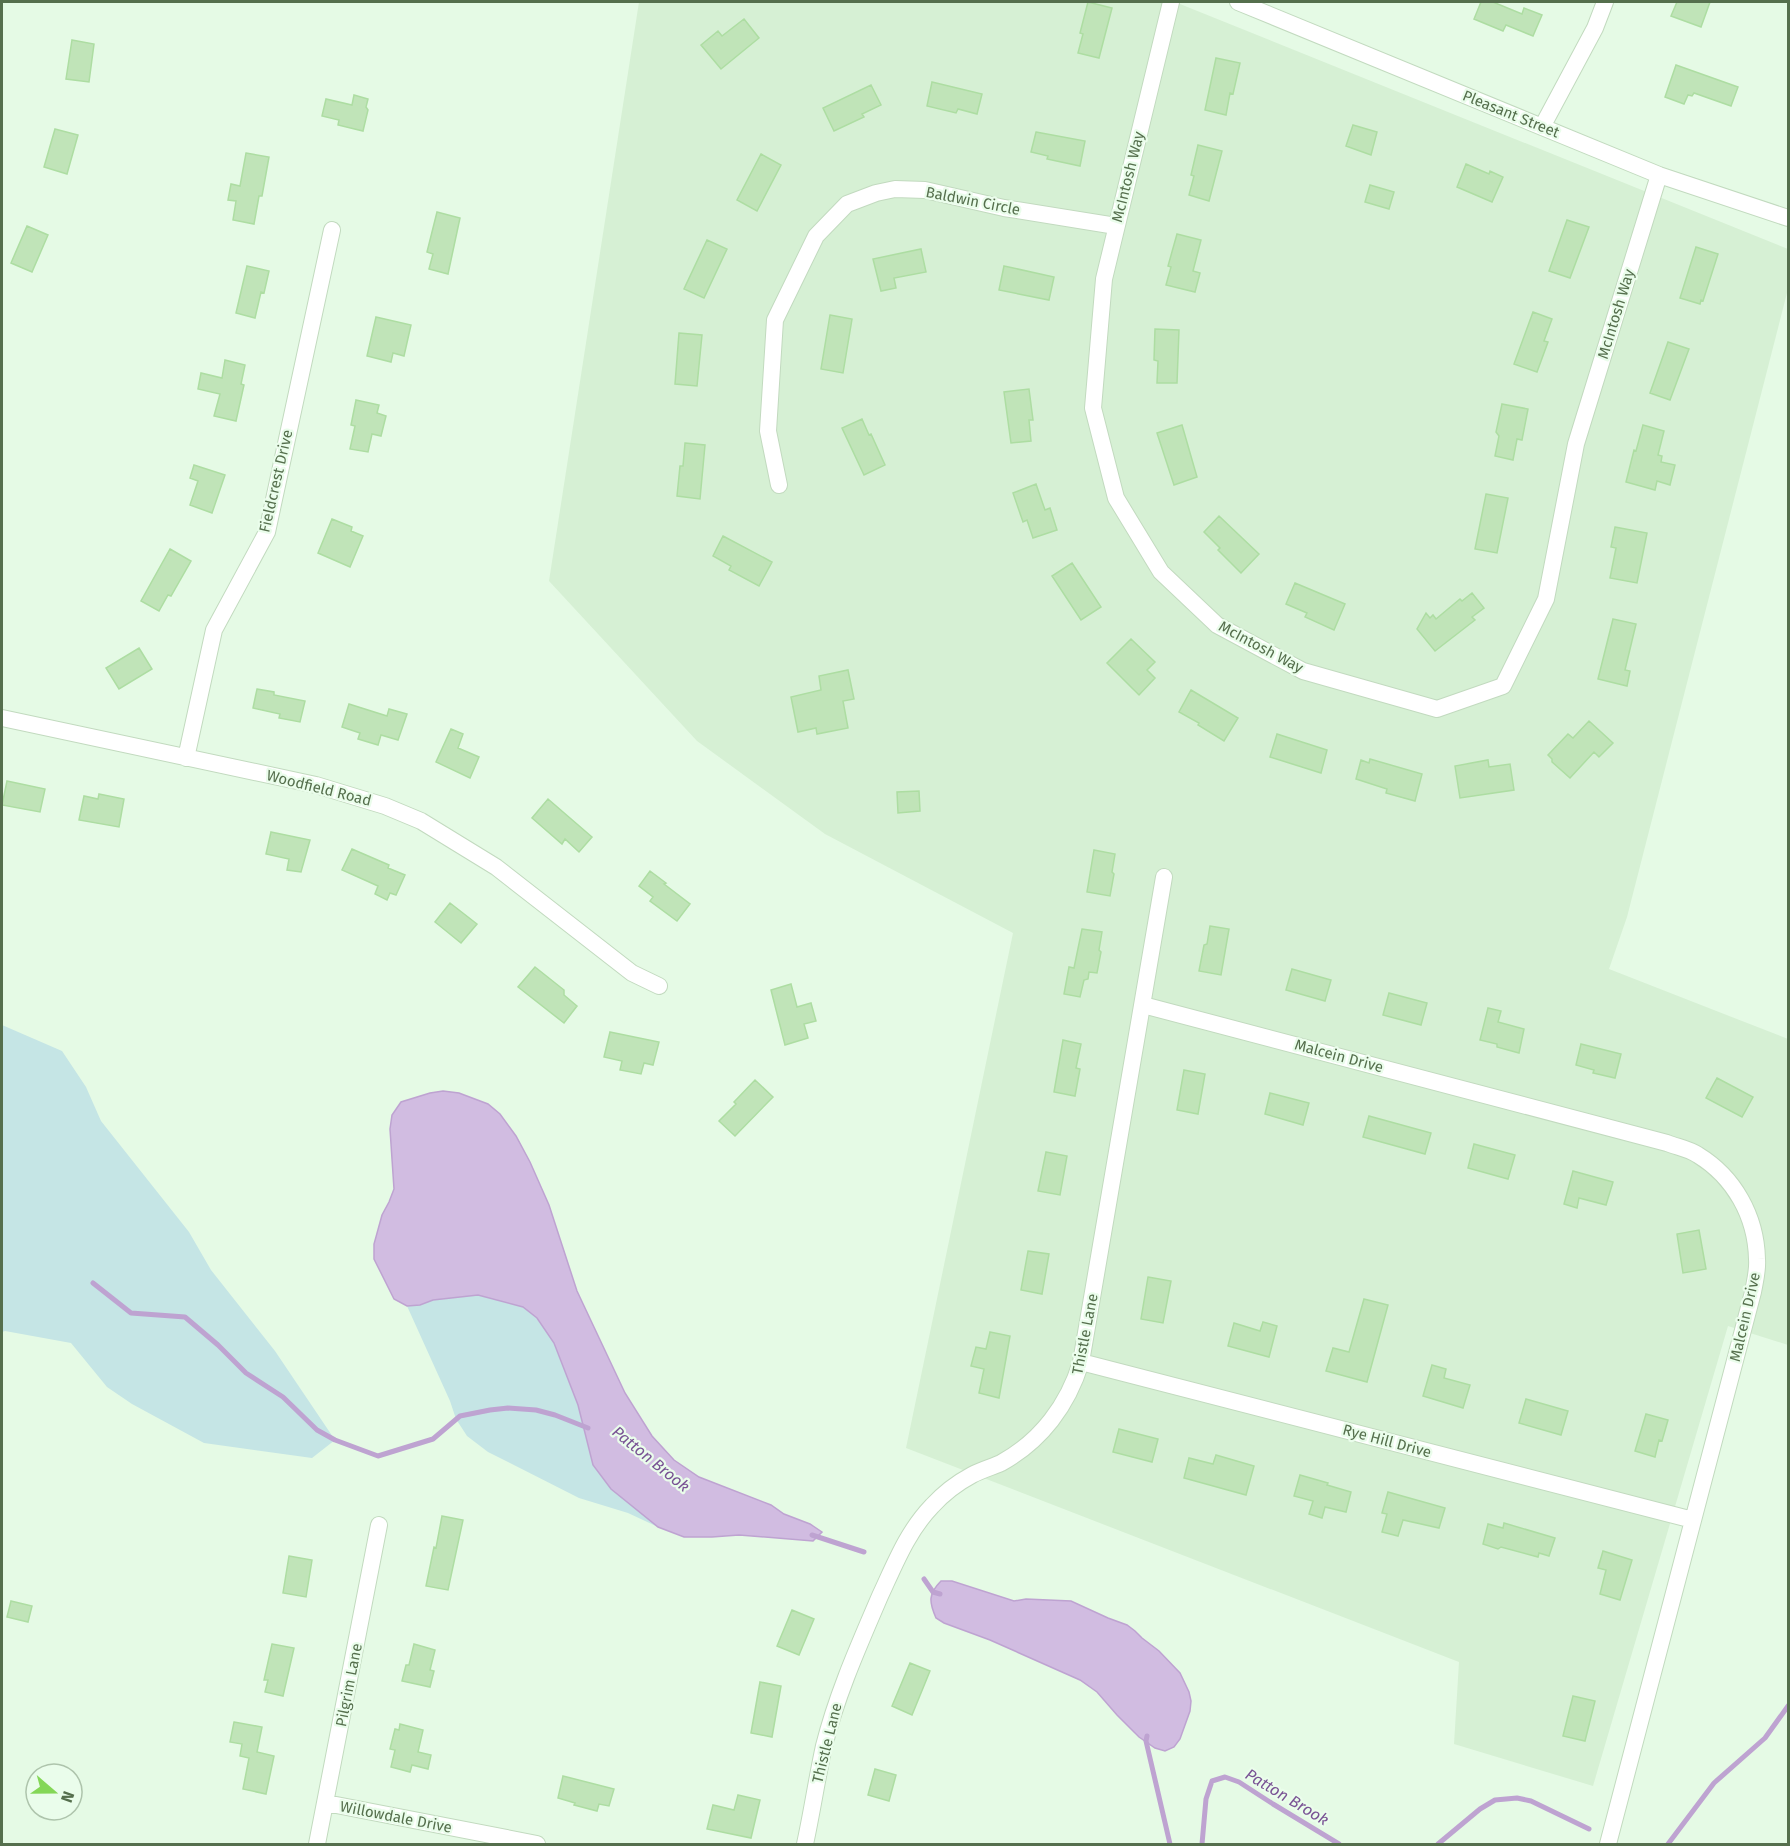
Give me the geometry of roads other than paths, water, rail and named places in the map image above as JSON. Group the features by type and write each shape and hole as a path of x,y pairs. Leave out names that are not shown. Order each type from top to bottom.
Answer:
{"street":[{"name":"McIntosh Way","path":"1171,2 1104,279 1093,408 1116,498 1161,573 1217,625 1303,671 1437,709 1503,686 1546,599 1576,444 1659,175"},
{"name":"Pleasant Street","path":"1238,2 1659,175 1788,218"},
{"path":"1542,127 1595,28 1605,2"},
{"name":"Baldwin Circle","path":"779,485 768,431 774,320 816,236 847,204 876,193 895,189 925,190 1004,208 1116,226"},
{"name":"Fieldcrest Drive","path":"186,758 214,630 267,532 332,230"},
{"name":"Woodfield Road","path":"2,718 327,788 385,806 421,821 496,867 632,973 659,986"},
{"name":"Thistle Lane","path":"805,1845 825,1745 838,1698 854,1655 904,1542 918,1522 951,1489 971,1475 1000,1463 1023,1449 1044,1430 1061,1407 1074,1383 1081,1362 1164,877"},
{"name":"Malcein Drive","path":"1143,1005 1667,1143 1696,1154 1722,1173 1742,1199 1754,1231 1757,1261 1754,1292 1608,1845"},
{"name":"Rye Hill Drive","path":"1081,1362 1693,1520"},
{"name":"Pilgrim Lane","path":"317,1845 380,1525"},
{"name":"Willowdale Drive","path":"326,1803 537,1845"}],"water":[{"path":"443,1091 459,1093 488,1104 500,1114 516,1136 549,1205 577,1291 625,1393 652,1436 674,1460 699,1477 771,1505 784,1514 810,1524 822,1532 813,1541 739,1535 684,1537 658,1527 611,1489 593,1465 578,1405 554,1343 537,1318 523,1307 478,1295 433,1300 420,1305 407,1306 394,1299 374,1259 374,1244 382,1215 394,1189 390,1129 392,1115 401,1102"},
{"path":"941,1581 952,1581 1014,1601 1026,1599 1071,1601 1127,1625 1159,1651 1180,1673 1189,1692 1190,1711 1180,1739 1174,1747 1165,1751 1155,1748 1139,1737 1097,1692 1080,1680 936,1618 931,1598"}],"waterway":[{"name":"Patton Brook","path":"93,1283 131,1313 185,1317 246,1373 283,1397 317,1430 335,1440 378,1456 433,1439 460,1416 490,1410 508,1408 536,1410 588,1428"},
{"name":"Patton Brook","path":"812,1535 864,1552"},
{"name":"Patton Brook","path":"924,1579 933,1592 940,1594"},
{"name":"Patton Brook","path":"1668,1844 1714,1783 1765,1738 1788,1706"},
{"name":"Patton Brook","path":"1147,1736 1146,1741 1170,1844"},
{"name":"Patton Brook","path":"1202,1844 1206,1799 1212,1781 1225,1777 1239,1782 1339,1844"},
{"name":"Patton Brook","path":"1438,1844 1480,1809 1495,1800 1517,1798 1531,1801 1589,1829"}]}
